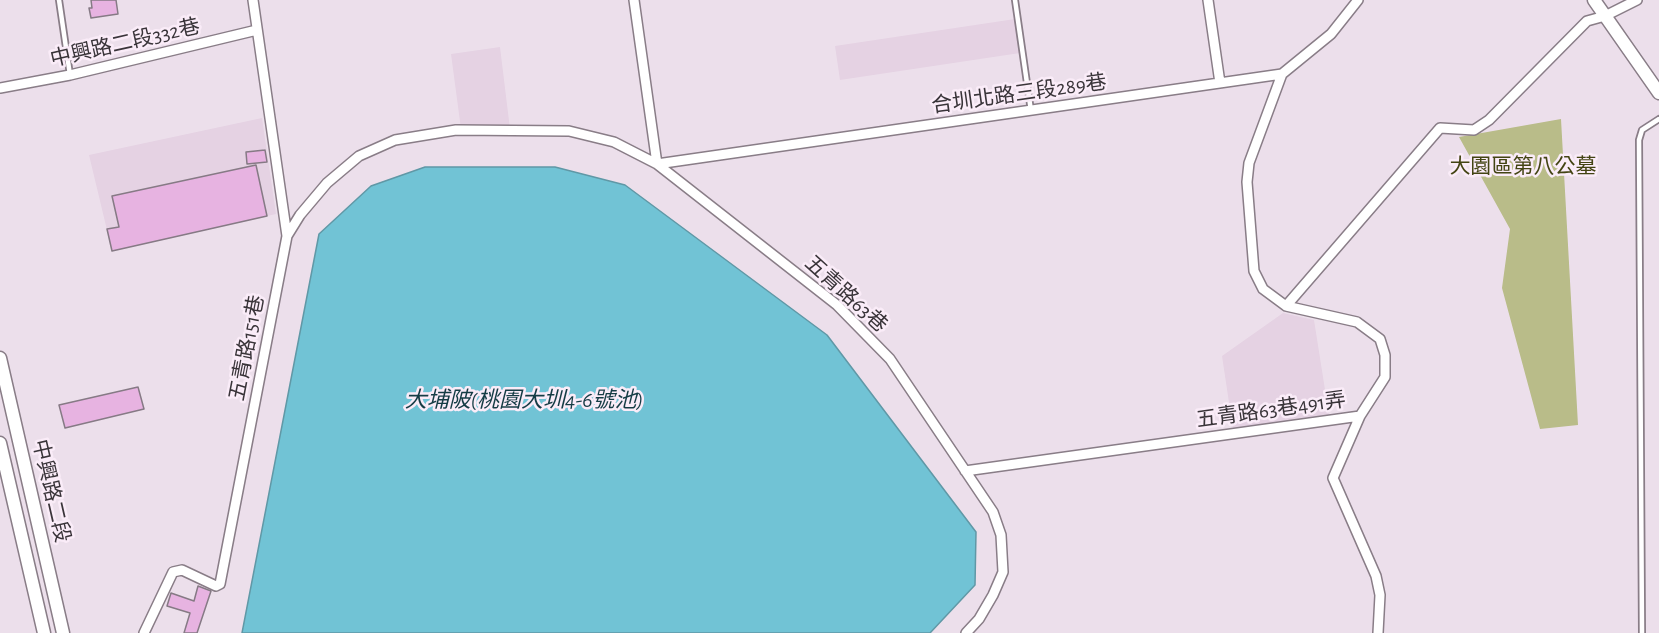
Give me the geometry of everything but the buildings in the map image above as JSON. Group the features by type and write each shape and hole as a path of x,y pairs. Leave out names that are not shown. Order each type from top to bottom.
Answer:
{"street":[{"name":"五青路151巷","path":"144,633 173,572 182,570 216,586 220,584 287,236 253,0"},
{"path":"634,0 657,164"},
{"path":"1208,0 1220,83"},
{"path":"1282,74 1331,34 1358,0"},
{"path":"1594,0 1659,93"},
{"path":"1286,306 1440,128 1474,130 1489,120 1587,21 1605,16 1637,0"},
{"name":"中興路二段332巷","path":"0,88 70,75 257,30"},
{"name":"合圳北路三段289巷","path":"657,164 1282,74"},
{"name":"五青路63巷491弄","path":"965,471 1360,416 1385,377 1385,355 1380,339 1357,322 1286,306 1263,289 1254,271 1247,182 1249,163 1282,74"},
{"name":"五青路63巷","path":"287,236 300,215 327,183 359,156 395,140 456,130 569,131 614,142 657,164 837,305 890,359 993,512 1001,535 1003,572 989,603 966,633"},
{"name":"中興路二段","path":"0,358 63,633"},
{"path":"1360,416 1333,478 1376,576 1380,595 1378,633"},
{"name":"中興路二段","path":"0,443 44,633"},
{"path":"7,472 25,468"}],"lane":[{"path":"59,0 70,75"},
{"path":"1015,0 1031,111"},
{"path":"1642,633 1638,140 1642,130 1659,119"}],"shaded area":[{"path":"1015,19 1020,53 840,80 835,46"},
{"path":"500,47 510,129 461,129 451,54"},
{"path":"262,118 276,214 112,251 89,155"},
{"path":"1283,313 1314,320 1329,415 1233,429 1222,356"}],"green space":[{"name":"大園區第八公墓","path":"1561,119 1578,425 1540,429 1502,288 1510,229 1459,137"}],"water":[{"name":"大埔陂(桃園大圳4-6號池)","path":"425,167 555,167 625,185 827,335 976,532 975,585 930,633 242,633 319,234 371,186"}]}
